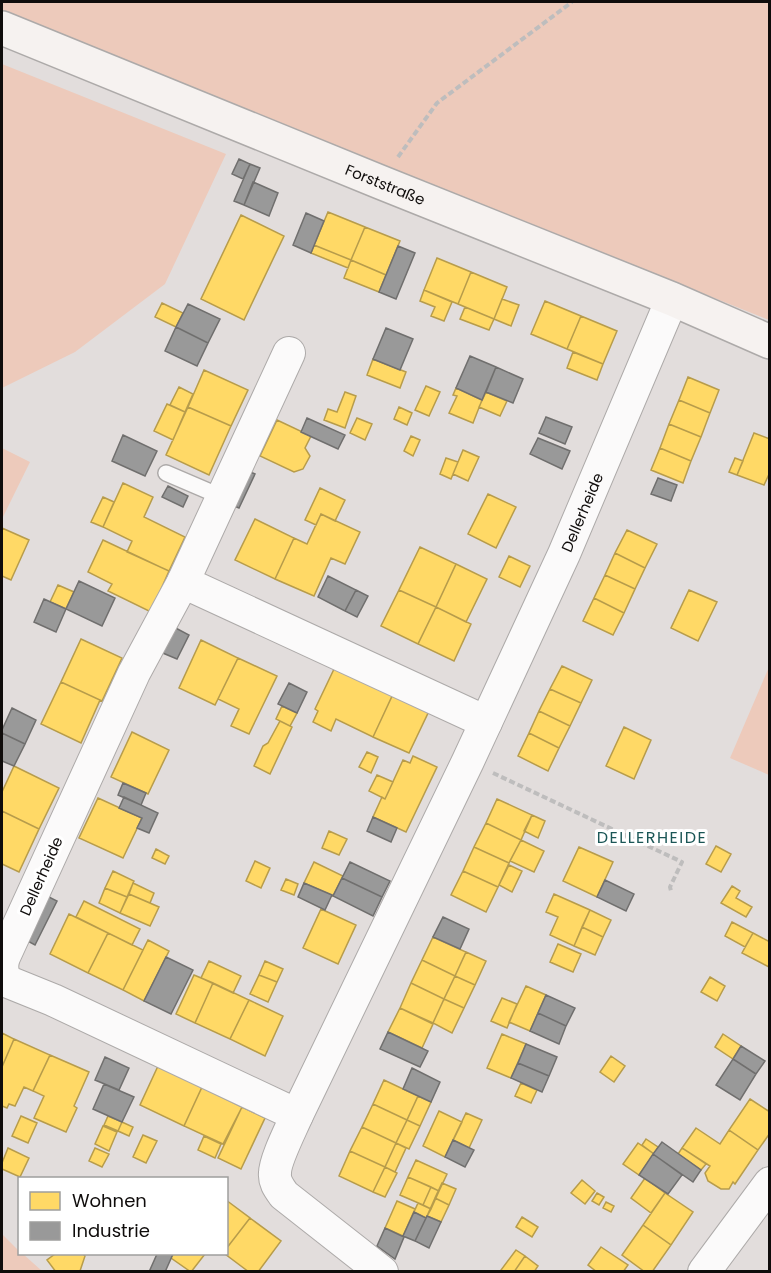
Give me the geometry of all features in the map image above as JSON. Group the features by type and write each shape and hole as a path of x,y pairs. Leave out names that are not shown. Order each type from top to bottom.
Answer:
{"street":[{"name":"Forststraße","path":"2,28 770,342"},
{"name":"Dellerheide","path":"382,1272 284,1195 274,1174 297,1115 468,761 564,554 672,300"},
{"name":"Dellerheide","path":"289,353 183,582 134,673 2,965 6,981 52,1000 297,1115"},
{"path":"183,582 486,722"},
{"path":"704,1272 770,1183"}],"lane":[{"path":"166,473 222,497"}],"path":[{"path":"380,182 437,103 572,2"},
{"path":"468,761 682,862 670,887 671,891"}],"shaded area":[{"path":"2,2 769,2 769,320 2,11"},
{"path":"2,64 226,154 165,284 75,352 2,388"},
{"path":"2,448 30,462 2,519"},
{"path":"769,667 770,775 730,758"},
{"path":"2,1234 18,1250 18,1255 24,1255 42,1271 2,1271"}],"building: Wohnen":[{"path":"328,212 365,227 351,260 314,245"},
{"path":"241,215 284,236 244,320 201,299"},
{"path":"365,227 400,241 386,275 351,260"},
{"path":"314,245 351,260 348,268 311,253"},
{"path":"437,258 471,272 458,304 424,290"},
{"path":"351,260 386,275 379,292 344,278"},
{"path":"471,272 507,287 494,319 458,304"},
{"path":"424,290 452,302 444,321 431,316 435,307 420,301"},
{"path":"502,299 519,305 511,326 494,319"},
{"path":"545,301 581,316 567,349 531,334"},
{"path":"162,303 183,313 176,327 155,317"},
{"path":"465,307 494,319 489,330 460,319"},
{"path":"581,316 617,331 603,364 567,349"},
{"path":"573,352 603,364 597,380 567,368"},
{"path":"373,359 406,372 400,388 367,375"},
{"path":"204,370 248,390 231,426 188,407"},
{"path":"688,377 719,390 710,413 679,400"},
{"path":"426,386 440,392 429,416 415,410"},
{"path":"179,387 193,394 185,412 170,405"},
{"path":"456,388 482,400 473,423 449,413 457,396 453,395"},
{"path":"345,392 356,396 345,428 324,420 328,409 337,412"},
{"path":"486,392 507,401 500,416 479,407"},
{"path":"679,400 710,413 701,437 669,424"},
{"path":"167,404 185,412 173,440 154,431"},
{"path":"188,407 231,426 209,475 166,455"},
{"path":"399,407 412,413 407,425 394,419"},
{"path":"357,418 372,424 365,440 350,433"},
{"path":"277,420 311,436 305,448 310,456 303,469 294,472 260,456"},
{"path":"669,424 701,437 691,461 660,448"},
{"path":"754,433 770,439 770,472 764,485 737,475"},
{"path":"411,436 420,440 413,456 404,451"},
{"path":"660,448 691,461 683,483 651,470"},
{"path":"463,450 479,457 468,481 453,474"},
{"path":"446,458 458,462 451,479 440,474"},
{"path":"735,458 743,461 737,475 729,472"},
{"path":"123,483 153,497 144,517 185,537 169,571 127,552 132,541 103,527"},
{"path":"320,488 345,500 335,521 321,514 316,525 305,520"},
{"path":"488,494 516,507 496,548 468,534"},
{"path":"103,497 114,502 103,527 91,522"},
{"path":"321,514 360,532 345,564 331,558 314,596 275,579 294,538 307,544"},
{"path":"255,519 294,538 275,579 235,560"},
{"path":"2,528 29,540 11,580 2,576"},
{"path":"627,530 657,544 645,568 615,553"},
{"path":"103,540 169,571 151,612 108,591 112,584 88,572"},
{"path":"420,547 456,564 436,607 399,590"},
{"path":"615,553 645,568 635,589 605,575"},
{"path":"509,556 530,566 520,587 499,577"},
{"path":"456,564 487,579 466,622 436,607"},
{"path":"605,575 635,589 624,613 594,598"},
{"path":"58,585 74,592 66,609 50,602"},
{"path":"399,590 436,607 418,644 381,626"},
{"path":"689,590 717,602 698,641 671,628"},
{"path":"594,598 624,613 613,635 583,621"},
{"path":"436,607 471,624 454,661 418,644"},
{"path":"81,639 122,658 102,701 61,682"},
{"path":"201,640 238,658 215,705 179,688"},
{"path":"238,658 277,676 249,734 231,726 239,709 218,699"},
{"path":"562,666 592,680 581,703 550,689"},
{"path":"335,667 393,694 373,737 336,719 331,731 313,722 318,711 315,709"},
{"path":"61,682 100,700 81,743 41,724"},
{"path":"550,689 581,703 570,726 539,711"},
{"path":"393,694 429,711 409,753 373,737"},
{"path":"282,706 297,713 290,726 276,719"},
{"path":"539,711 570,726 559,748 529,733"},
{"path":"280,721 292,727 270,774 254,766 263,746 268,743"},
{"path":"624,727 651,740 634,779 606,766"},
{"path":"132,732 169,750 148,794 111,777"},
{"path":"529,733 559,748 548,771 518,756"},
{"path":"367,752 378,757 371,773 359,767"},
{"path":"413,756 437,767 406,832 373,817 382,797 385,799 403,760 410,763"},
{"path":"14,766 59,788 39,829 2,811 2,792"},
{"path":"377,775 393,782 385,799 369,791"},
{"path":"98,798 142,818 123,858 79,838"},
{"path":"497,799 532,815 521,840 486,823"},
{"path":"2,811 39,829 19,872 2,864"},
{"path":"532,815 545,821 538,838 524,831"},
{"path":"486,823 521,840 509,863 474,847"},
{"path":"329,831 347,839 339,855 322,848"},
{"path":"521,840 544,851 534,872 510,861"},
{"path":"716,846 731,854 721,872 706,864"},
{"path":"474,847 509,863 498,887 463,871"},
{"path":"579,847 613,862 597,897 563,881"},
{"path":"156,849 169,856 165,864 152,858"},
{"path":"255,861 270,868 261,888 246,881"},
{"path":"314,862 343,876 333,896 304,883"},
{"path":"509,865 522,871 512,892 499,885"},
{"path":"113,871 134,881 127,897 105,888"},
{"path":"463,871 498,887 486,912 451,895"},
{"path":"286,879 298,884 294,895 281,890"},
{"path":"133,883 154,893 150,903 129,894"},
{"path":"732,886 740,891 736,898 752,907 746,917 721,903"},
{"path":"105,888 127,897 120,913 99,903"},
{"path":"129,894 159,907 150,926 120,913"},
{"path":"554,894 590,910 574,946 550,935 558,917 546,912"},
{"path":"84,901 140,929 132,945 76,917"},
{"path":"321,909 356,925 338,964 303,948"},
{"path":"590,910 611,920 603,937 582,927"},
{"path":"69,914 108,933 88,973 50,954"},
{"path":"732,922 753,933 745,947 725,936"},
{"path":"582,927 603,937 595,955 574,946"},
{"path":"108,933 143,950 123,990 88,973"},
{"path":"753,933 770,942 769,967 742,953"},
{"path":"433,937 466,952 455,976 422,960"},
{"path":"148,940 169,951 144,1001 123,990"},
{"path":"558,944 581,954 573,972 550,962"},
{"path":"466,952 486,961 475,985 455,976"},
{"path":"422,960 455,976 444,999 411,983"},
{"path":"209,961 241,976 233,993 201,978"},
{"path":"265,961 283,969 277,982 259,975"},
{"path":"194,975 213,983 195,1023 176,1014"},
{"path":"259,975 277,982 268,1002 250,994"},
{"path":"455,976 475,985 464,1008 444,999"},
{"path":"710,977 725,986 717,1001 701,992"},
{"path":"213,983 249,1000 230,1039 195,1023"},
{"path":"411,983 444,999 433,1023 400,1008"},
{"path":"526,986 546,995 530,1031 509,1022"},
{"path":"502,998 517,1004 507,1028 491,1021"},
{"path":"444,999 464,1008 452,1033 433,1023"},
{"path":"249,1000 283,1016 265,1056 230,1039"},
{"path":"400,1008 433,1024 422,1048 388,1032"},
{"path":"2,1033 14,1039 2,1067"},
{"path":"502,1034 526,1044 511,1078 487,1068"},
{"path":"723,1034 741,1046 733,1059 715,1047"},
{"path":"14,1039 50,1055 33,1091 24,1087 15,1106 9,1104 7,1108 2,1106 2,1067"},
{"path":"50,1055 89,1072 74,1106 77,1108 66,1132 34,1118 44,1096 33,1091"},
{"path":"611,1056 625,1066 614,1082 600,1072"},
{"path":"158,1066 202,1087 184,1126 140,1105"},
{"path":"384,1080 418,1096 407,1120 373,1104"},
{"path":"521,1083 537,1090 531,1103 515,1096"},
{"path":"202,1087 242,1107 223,1144 184,1126"},
{"path":"418,1096 431,1102 420,1126 407,1120"},
{"path":"750,1099 770,1112 770,1133 758,1150 729,1130"},
{"path":"373,1104 407,1120 396,1143 362,1127"},
{"path":"242,1107 265,1118 241,1169 218,1158"},
{"path":"439,1111 462,1122 445,1157 423,1146"},
{"path":"466,1113 482,1120 469,1148 453,1140"},
{"path":"21,1116 37,1123 28,1143 12,1136"},
{"path":"108,1116 122,1122 118,1131 104,1125"},
{"path":"407,1120 420,1126 409,1149 396,1143"},
{"path":"122,1122 133,1127 129,1136 118,1131"},
{"path":"103,1126 117,1132 109,1151 95,1144"},
{"path":"362,1127 396,1143 385,1167 350,1151"},
{"path":"696,1128 720,1144 729,1130 758,1150 735,1184 733,1182 729,1189 721,1189 708,1181 705,1173 710,1166 682,1148"},
{"path":"143,1135 157,1141 146,1163 133,1157"},
{"path":"204,1136 221,1144 215,1158 198,1150"},
{"path":"646,1139 658,1147 654,1154 642,1145"},
{"path":"396,1143 406,1148 395,1172 385,1167"},
{"path":"638,1143 654,1154 639,1175 623,1164"},
{"path":"8,1148 29,1158 20,1177 2,1169"},
{"path":"95,1148 109,1154 102,1167 89,1161"},
{"path":"682,1148 706,1164 701,1170 678,1154"},
{"path":"350,1151 385,1167 373,1192 339,1176"},
{"path":"416,1160 447,1174 439,1191 408,1177"},
{"path":"385,1167 397,1173 385,1197 373,1192"},
{"path":"408,1177 431,1187 423,1205 400,1195"},
{"path":"645,1178 665,1193 651,1213 631,1198"},
{"path":"582,1180 595,1191 585,1204 571,1193"},
{"path":"442,1183 456,1189 449,1205 435,1198"},
{"path":"431,1187 439,1191 431,1209 423,1205"},
{"path":"597,1193 604,1197 599,1205 592,1201"},
{"path":"665,1193 693,1212 671,1245 643,1225"},
{"path":"435,1198 449,1205 441,1222 427,1216"},
{"path":"397,1201 415,1209 403,1236 385,1228"},
{"path":"228,1202 250,1218 228,1246"},
{"path":"606,1202 614,1206 611,1212 603,1208"},
{"path":"418,1203 431,1209 426,1218 414,1212"},
{"path":"522,1217 538,1227 532,1237 516,1227"},
{"path":"250,1218 281,1241 258,1272 249,1272 226,1255 228,1246"},
{"path":"643,1225 671,1245 652,1272 645,1272 622,1255"},
{"path":"601,1247 628,1265 623,1272 597,1272 588,1265"},
{"path":"516,1250 525,1256 514,1272 504,1272 501,1270"},
{"path":"54,1255 85,1256 80,1271 56,1272 47,1260"},
{"path":"172,1255 204,1255 191,1272 171,1258"},
{"path":"525,1256 538,1266 534,1272 514,1272"}],"building: Industrie":[{"path":"239,159 250,164 243,179 232,174"},
{"path":"250,164 260,168 244,205 234,201"},
{"path":"253,182 278,193 269,216 244,205"},
{"path":"306,213 324,221 311,253 293,245"},
{"path":"398,246 415,253 396,299 379,292"},
{"path":"188,304 220,319 208,343 176,327"},
{"path":"176,327 208,343 197,366 165,351"},
{"path":"386,328 413,339 400,370 373,359"},
{"path":"470,356 496,367 482,400 456,388"},
{"path":"496,367 523,379 513,403 486,392"},
{"path":"546,417 572,427 565,444 539,433"},
{"path":"307,418 345,435 338,449 301,432"},
{"path":"123,435 157,451 145,476 112,461"},
{"path":"538,438 570,451 562,469 530,454"},
{"path":"243,469 255,474 239,508 227,503"},
{"path":"658,478 677,485 671,501 651,494"},
{"path":"168,486 188,496 183,507 162,497"},
{"path":"328,576 356,590 345,611 318,597"},
{"path":"79,581 115,598 102,626 66,609"},
{"path":"356,590 368,596 357,617 345,611"},
{"path":"44,599 66,609 56,632 34,622"},
{"path":"170,625 189,635 177,659 158,651"},
{"path":"289,683 307,692 297,713 278,704"},
{"path":"12,708 36,720 25,744 2,733"},
{"path":"2,733 25,744 14,766 2,761"},
{"path":"123,783 146,793 141,805 118,795"},
{"path":"124,797 158,813 149,833 137,828 142,818 119,808"},
{"path":"373,817 397,828 391,842 367,831"},
{"path":"350,862 390,881 382,897 342,878"},
{"path":"342,878 382,897 373,916 333,896"},
{"path":"605,880 634,894 626,911 597,897"},
{"path":"304,883 332,895 325,910 298,897"},
{"path":"43,894 57,901 35,945 22,938"},
{"path":"443,917 469,929 460,949 433,937"},
{"path":"166,957 193,970 171,1014 144,1001"},
{"path":"546,995 575,1008 566,1026 538,1013"},
{"path":"538,1013 566,1026 559,1044 530,1031"},
{"path":"388,1032 428,1051 420,1067 380,1049"},
{"path":"526,1044 557,1057 549,1076 518,1063"},
{"path":"741,1046 765,1061 756,1074 733,1059"},
{"path":"105,1057 129,1068 119,1090 95,1080"},
{"path":"733,1059 756,1074 740,1100 716,1085"},
{"path":"518,1063 549,1076 542,1092 511,1078"},
{"path":"412,1068 440,1082 431,1102 403,1089"},
{"path":"104,1084 134,1097 122,1122 93,1109"},
{"path":"453,1140 474,1150 465,1167 445,1157"},
{"path":"662,1142 701,1170 693,1182 653,1154"},
{"path":"653,1154 682,1175 668,1194 639,1175"},
{"path":"414,1212 426,1218 415,1241 403,1236"},
{"path":"427,1216 441,1222 429,1248 415,1241"},
{"path":"385,1228 404,1237 395,1259 377,1246"},
{"path":"157,1255 173,1255 165,1272 149,1272"}],"district":[{"name":"DELLERHEIDE","path":"652,837"}]}
